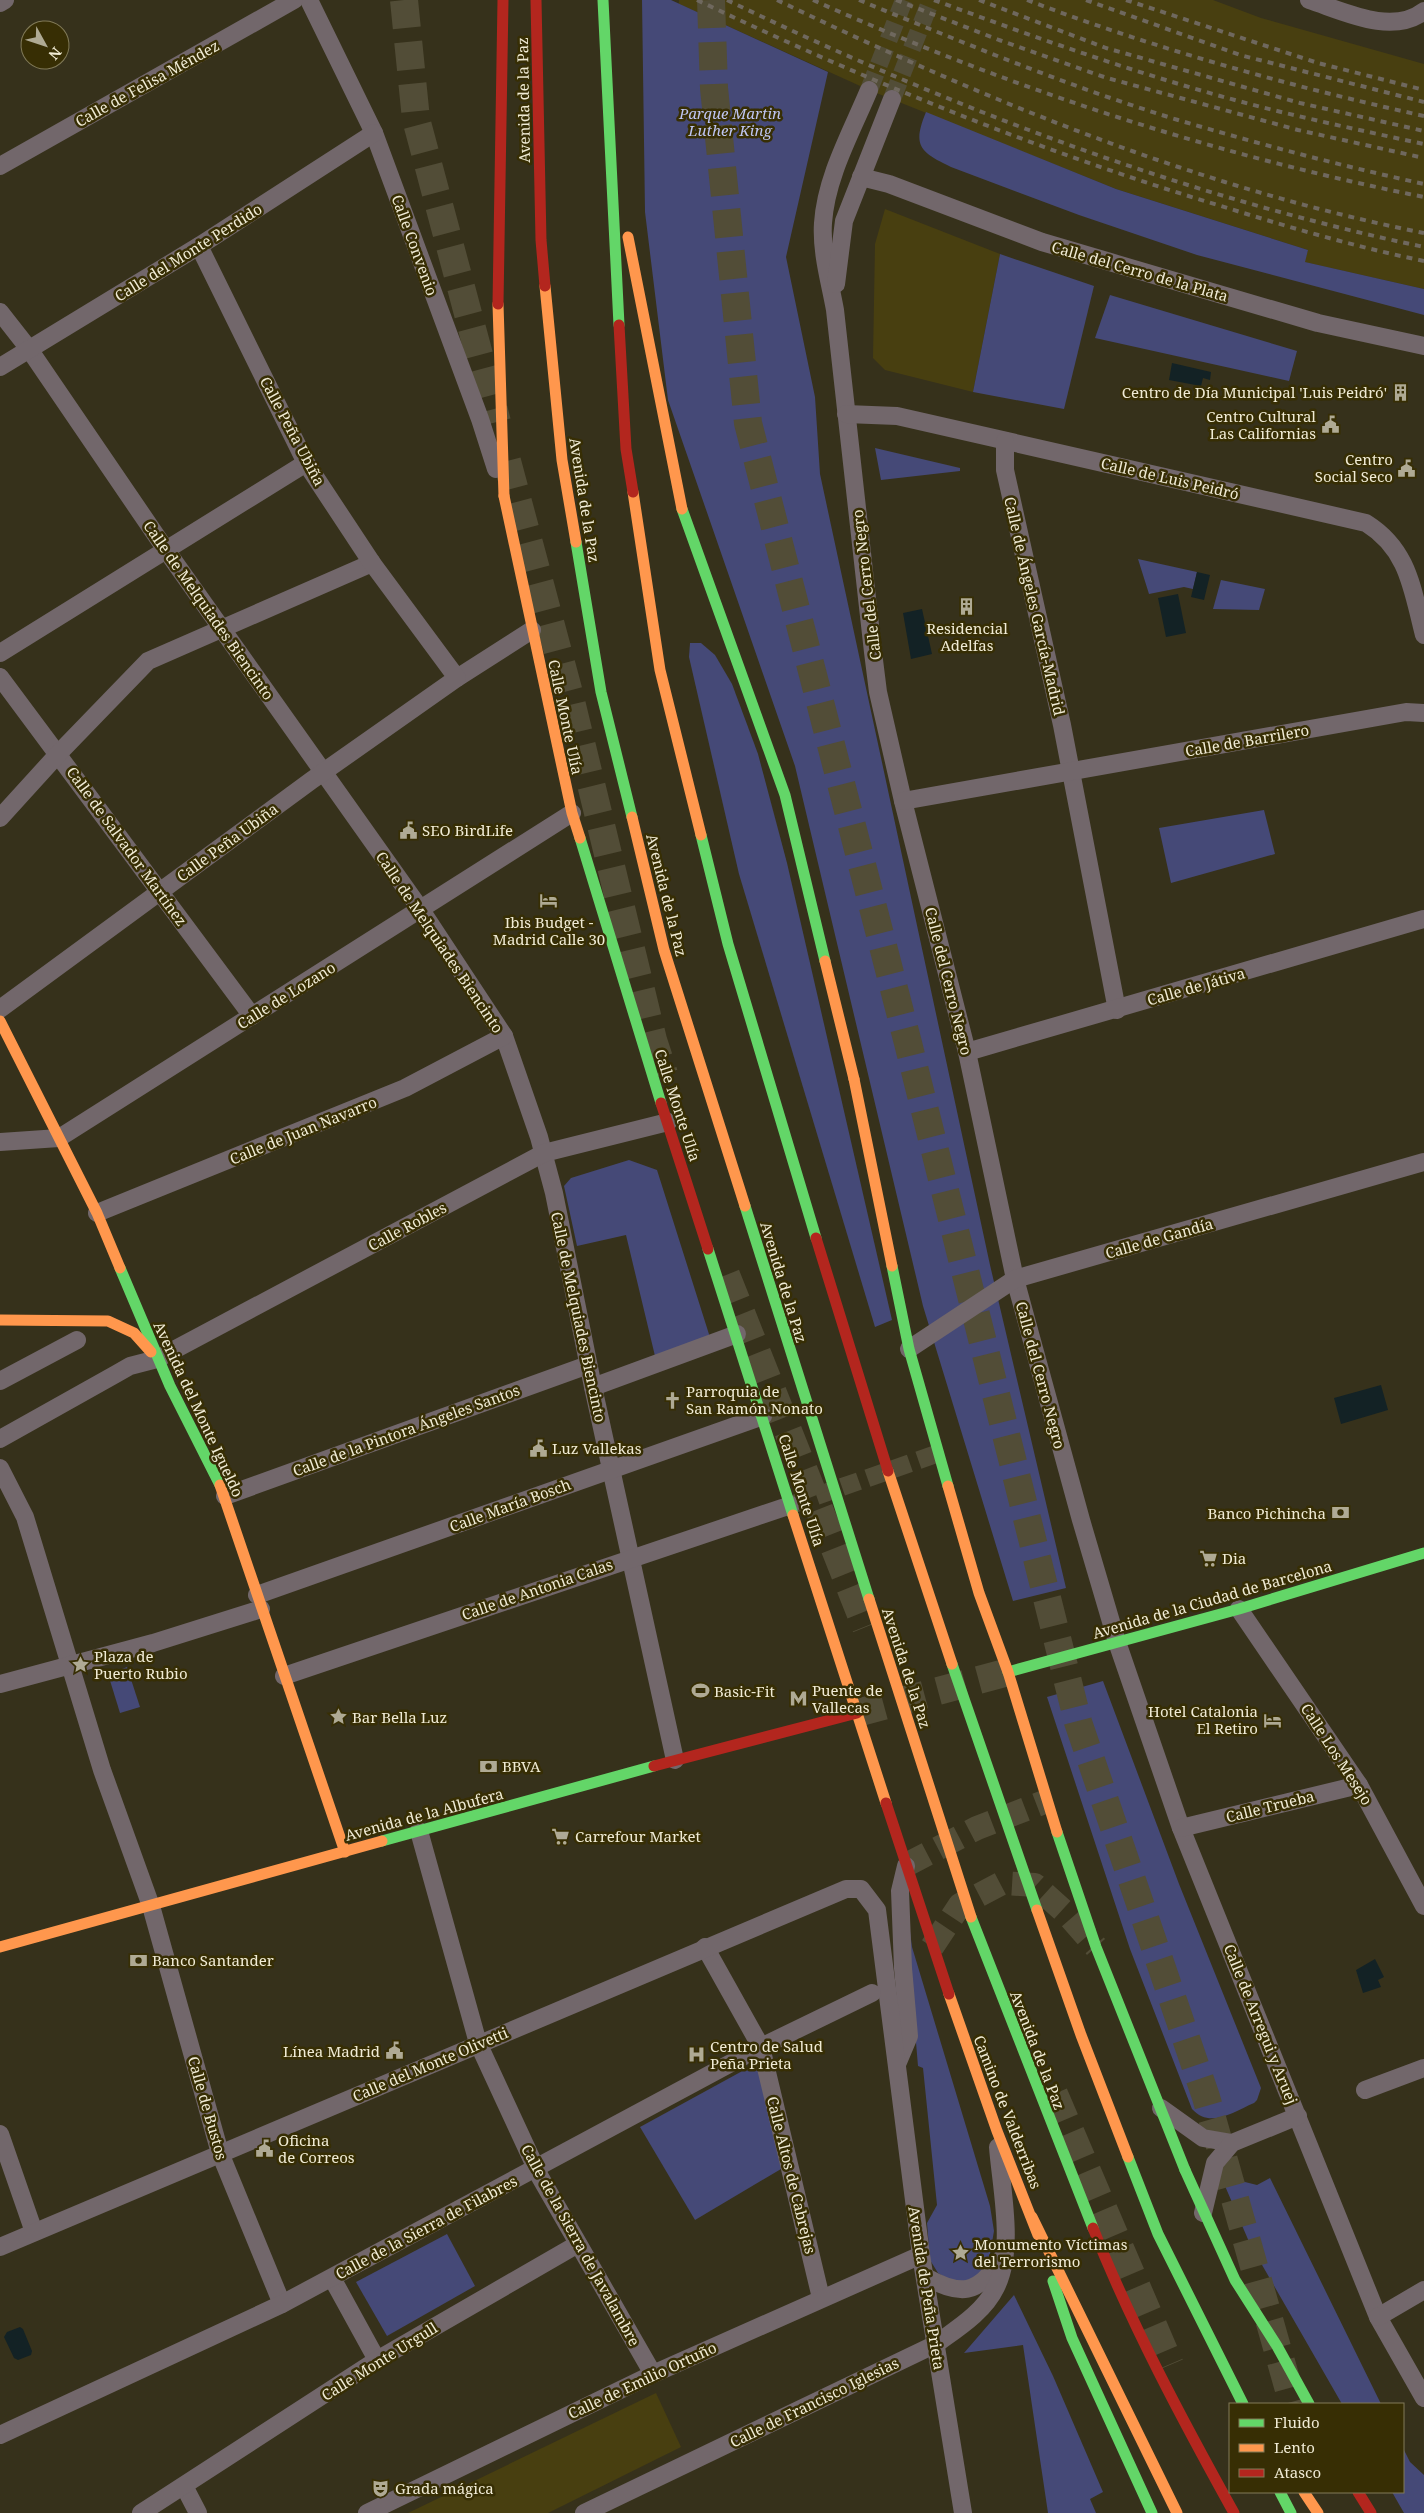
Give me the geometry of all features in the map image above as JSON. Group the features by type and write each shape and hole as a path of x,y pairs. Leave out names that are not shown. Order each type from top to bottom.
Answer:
{"main road":[{"name":"Calle Monte Ulía","path":"503,0 497,271 504,496 572,813 668,1122 857,1714"},
{"name":"Avenida de la Paz","path":"536,0 541,250 562,460 601,692 664,950 964,1897 1105,2258 1185,2425 1234,2513"},
{"path":"603,0 608,138 626,449 660,670 731,953 860,1386 966,1705 1081,2035 1154,2225 1243,2401"},
{"path":"608,138 682,508 785,795 854,1079 909,1349 982,1601 1008,1672 1044,1792 1096,1947 1203,2213 1235,2280 1277,2346 1308,2403"},
{"name":"Avenida del Monte Igueldo","path":"0,1021 97,1213 157,1359 225,1496 259,1602 345,1852"},
{"path":"0,1320 108,1321 134,1333 157,1359"},
{"name":"Avenida de la Ciudad de Barcelona","path":"1008,1672 1239,1609 1424,1553"},
{"name":"Avenida de la Albufera","path":"0,1947 675,1760 857,1714"},
{"name":"Camino de Valderribas","path":"857,1714 906,1865 997,2131 1032,2217 1072,2338 1152,2513"},
{"path":"1032,2217 1177,2513"},
{"path":"1185,2425 1198,2470"},
{"path":"1281,2493 1291,2513"},
{"path":"1305,2493 1318,2513"},
{"path":"1359,2493 1371,2513"}],"street":[{"path":"0,3 5,0"},
{"name":"Calle de Felisa Méndez","path":"0,166 294,0"},
{"name":"Calle Convenio","path":"309,0 374,133 480,419 504,496"},
{"path":"1309,0 1375,20 1405,21 1421,16"},
{"name":"Calle del Cerro Negro","path":"869,90 831,181 822,225 825,256 835,310 878,692 903,801 967,1052 1015,1279 1081,1520 1117,1642"},
{"name":"Calle del Cerro Negro","path":"835,310 840,242 844,221 892,100"},
{"name":"Calle del Monte Perdido","path":"0,367 199,246 374,133"},
{"name":"Calle del Cerro de la Plata","path":"861,177 889,184 1026,236 1110,262 1318,323 1424,346"},
{"name":"Calle Peña Ubiña","path":"199,246 306,463 372,563 457,678"},
{"name":"Calle de Melquiades Biencinto","path":"0,312 30,350 166,550 421,910 504,1036 544,1153 610,1469 675,1760"},
{"name":"Calle de Luis Peidró","path":"846,414 897,416 1366,523 1382,533 1397,550 1408,576 1424,635"},
{"name":"Calle de Ángeles García-Madrid","path":"1005,441 1005,470 1071,770"},
{"path":"0,653 306,463"},
{"path":"0,818 59,753 148,661 372,563"},
{"name":"Calle Peña Ubiña","path":"0,1009 323,772 457,678 532,630"},
{"name":"Calle de Salvador Martínez","path":"0,677 59,753 252,1016"},
{"name":"Calle de Barrilero","path":"903,801 1406,712 1424,713"},
{"path":"1071,770 1117,1010"},
{"name":"Calle de Lozano","path":"59,1138 572,813"},
{"name":"Calle de Játiva","path":"967,1052 1117,1010 1424,919"},
{"name":"Calle de Juan Navarro","path":"97,1213 405,1088 504,1036"},
{"name":"Calle Robles","path":"0,1439 130,1366 157,1359 544,1153 668,1122"},
{"path":"0,1142 59,1138"},
{"name":"Calle de Gandía","path":"909,1349 1015,1279 1424,1162"},
{"path":"593,1387 737,1334"},
{"path":"0,1381 77,1340"},
{"name":"Calle de la Pintora Ángeles Santos","path":"225,1496 588,1365"},
{"name":"Calle María Bosch","path":"69,1666 153,1643 610,1469 763,1416"},
{"path":"0,1468 25,1517 69,1666 0,1684"},
{"name":"Calle de Antonia Calas","path":"284,1676 791,1505"},
{"name":"Calle Los Mesejo","path":"1239,1609 1359,1784 1424,1906"},
{"name":"Calle de Arregui y Aruej","path":"1117,1642 1181,1828 1378,2317 1424,2398"},
{"name":"Calle de Bustos","path":"69,1666 102,1770 151,1906 220,2153 282,2304"},
{"name":"Calle Trueba","path":"1181,1828 1359,1784"},
{"name":"Calle de la Sierra de Javalambre","path":"419,1831 478,2043 536,2168 653,2374"},
{"name":"Avenida de Peña Prieta","path":"898,2062 909,2036 903,1968 900,1891 906,1865"},
{"name":"Calle del Monte Olivetti","path":"0,2247 705,1947 846,1889 861,1889"},
{"name":"Avenida de Peña Prieta","path":"861,1889 877,1910 898,2062 921,2255 963,2513"},
{"name":"Calle Altos de Cabrejas","path":"705,1947 760,2047 821,2298"},
{"name":"Calle de la Sierra de Filabres","path":"0,2435 282,2304 760,2047 872,1993"},
{"path":"1365,2090 1424,2068"},
{"path":"1161,2108 1203,2138 1232,2143"},
{"path":"1203,2213 1215,2163 1232,2143 1298,2116"},
{"name":"Calle de Francisco Iglesias","path":"584,2513 936,2344 964,2325 990,2295 1000,2276 1005,2251 997,2131"},
{"path":"0,2134 34,2232"},
{"name":"Calle Monte Urgull","path":"141,2513 377,2360 578,2244"},
{"path":"926,2278 945,2288 966,2290 990,2276 1005,2251"},
{"name":"Calle de Emilio Ortuño","path":"367,2513 653,2374 921,2255"},
{"path":"332,2278 377,2360"},
{"path":"1378,2317 1424,2290"},
{"path":"184,2486 198,2513"}],"shaded area":[{"path":"679,0 1213,0 1261,18 1424,64 1424,289 1304,262 1308,250 1116,189 869,90 679,4"},
{"path":"885,209 1000,254 973,392 885,370 873,358 875,244"},
{"path":"1172,363 1211,372 1210,380 1203,378 1201,386 1169,380"},
{"path":"1197,572 1210,575 1204,600 1191,597"},
{"path":"1178,594 1186,633 1166,637 1158,598"},
{"path":"922,609 932,654 911,659 903,613"},
{"path":"1381,1385 1388,1410 1341,1424 1334,1398"},
{"path":"1375,1959 1384,1977 1378,1980 1381,1987 1363,1993 1356,1970"},
{"path":"20,2327 23,2329 32,2351 31,2355 18,2360 14,2358 4,2337 7,2332"},
{"path":"656,2393 681,2447 548,2513 408,2513"}],"green space":[{"name":"Parque Martin Luther King","path":"642,0 671,0 828,72 786,257 815,397 820,474 990,1265 1066,1588 1013,1601 923,1306 795,766 668,400 645,212"},
{"path":"926,112 1116,189 1308,250 1305,262 1424,289 1424,315 1197,255 1079,215 951,167 932,157 922,147 920,133"},
{"path":"1000,254 1094,286 1064,409 973,392"},
{"path":"1110,295 1297,351 1289,381 1095,338"},
{"path":"875,448 960,468 960,471 881,480"},
{"path":"1138,559 1197,572 1193,589 1184,587 1149,594"},
{"path":"1221,580 1265,589 1259,610 1213,609"},
{"path":"690,643 701,643 715,655 732,684 758,754 787,863 892,1320 875,1327 739,874 689,657"},
{"path":"1264,810 1275,854 1171,883 1159,828"},
{"path":"629,1160 657,1170 714,1350 655,1356 626,1235 577,1246 564,1186 571,1178"},
{"path":"127,1667 140,1707 120,1713 108,1674"},
{"path":"1103,1681 1179,1884 1261,2088 1254,2103 1222,2117 1206,2118 1192,2109 1130,1949 1047,1697"},
{"path":"904,1900 906,1900 912,1947 990,2206 994,2231 990,2254 981,2273 970,2281 954,2283 938,2273 930,2260 927,2223 937,2205 923,2068 918,2066"},
{"path":"757,2063 781,2169 695,2220 640,2127"},
{"path":"1270,2178 1381,2403 1341,2403 1250,2244 1225,2186 1241,2181 1257,2185"},
{"path":"447,2234 475,2286 387,2336 356,2282"},
{"path":"1014,2295 1053,2376 1103,2492 1090,2499 1096,2513 1048,2513 1023,2345 964,2353"},
{"path":"1404,2450 1410,2462 1424,2475 1424,2513 1404,2513 1393,2493 1404,2493"}],"tunnel":[{"path":"404,0 416,119 497,422"},
{"path":"711,0 714,88 748,423 908,1043 1078,1722 1206,2097 1293,2403"},
{"path":"869,90 904,0"},
{"path":"892,99 931,0"},
{"path":"507,461 569,693 653,1040 664,1074"},
{"path":"726,1275 866,1627"},
{"path":"791,1505 939,1453"},
{"path":"857,1713 1008,1672"},
{"path":"906,1865 977,1828 1047,1801"},
{"path":"932,1947 960,1905 1002,1883 1035,1885 1069,1916 1096,1947"},
{"path":"1054,2094 1170,2365"}],"railway":[{"path":"697,0 890,87 1087,162 1153,185 1297,229 1424,261"},
{"path":"727,0 896,77 981,112 1068,144 1156,175 1244,202 1424,247"},
{"path":"777,0 933,72 1093,137 1174,166 1257,192 1340,214 1424,233"},
{"path":"813,0 962,62 1113,116 1268,161 1424,197"},
{"path":"859,0 1017,64 1138,107 1270,146 1424,184"},
{"path":"896,0 999,40 1107,78 1298,130 1424,158"},
{"path":"934,0 1024,33 1206,92 1298,116 1424,144"},
{"path":"979,0 1106,48 1300,103 1424,131"},
{"path":"1027,0 1124,35 1223,65 1323,92 1424,116"},
{"path":"1086,0 1240,55 1424,102"},
{"path":"1126,0 1318,63 1424,90"}],"traffic: fast":[{"path":"603,0 619,325"},
{"path":"682,509 785,795 825,961"},
{"path":"576,542 601,692 632,817"},
{"path":"701,835 728,944 816,1238"},
{"path":"580,838 661,1103"},
{"path":"745,1206 869,1599"},
{"path":"708,1249 793,1515"},
{"path":"892,1266 909,1349 948,1486"},
{"path":"120,1268 170,1386 220,1485"},
{"path":"1008,1672 1239,1609 1424,1553"},
{"path":"952,1664 1037,1910"},
{"path":"382,1841 654,1766"},
{"path":"1057,1832 1096,1947 1185,2170"},
{"path":"971,1917 1093,2228"},
{"path":"1128,2157 1158,2234 1242,2403"},
{"path":"1185,2170 1235,2280 1277,2346 1308,2403"},
{"path":"1053,2281 1072,2338 1152,2513"},
{"path":"1281,2493 1291,2513"}],"traffic: slow":[{"path":"628,237 682,509"},
{"path":"545,286 562,460 576,542"},
{"path":"498,304 504,496"},
{"path":"633,492 660,670 701,835"},
{"path":"504,496 572,813 580,838"},
{"path":"632,817 664,950 745,1206"},
{"path":"825,961 854,1079"},
{"path":"0,1021 97,1213 120,1268"},
{"path":"854,1079 892,1266"},
{"path":"0,1320 108,1321 134,1333 151,1352"},
{"path":"888,1471 952,1664"},
{"path":"220,1485 345,1852"},
{"path":"948,1486 979,1593 1008,1672 1057,1832"},
{"path":"793,1515 886,1803"},
{"path":"869,1599 971,1917"},
{"path":"0,1947 382,1841"},
{"path":"1037,1910 1081,2035 1128,2157"},
{"path":"949,1994 997,2131 1038,2235"},
{"path":"1032,2217 1177,2513"},
{"path":"1305,2493 1318,2513"}],"traffic: jam":[{"path":"498,304 503,0"},
{"path":"536,0 541,240 545,286"},
{"path":"619,325 626,449 633,492"},
{"path":"661,1103 708,1249"},
{"path":"816,1238 888,1471"},
{"path":"654,1766 857,1713"},
{"path":"886,1803 949,1994"},
{"path":"1093,2228 1141,2337 1234,2513"},
{"path":"1359,2493 1371,2513"}],"place":[{"name":"Centro de Día Municipal 'Luis Peidró'","path":"1401,392"},
{"name":"Centro Cultural Las Californias","path":"1330,425"},
{"name":"Centro Social Seco","path":"1407,468"},
{"name":"Residencial Adelfas","path":"967,607"},
{"name":"SEO BirdLife","path":"408,830"},
{"name":"Ibis Budget - Madrid Calle 30","path":"549,901"},
{"name":"Parroquia de San Ramón Nonato","path":"672,1400"},
{"name":"Luz Vallekas","path":"538,1448"},
{"name":"Banco Pichincha","path":"1340,1513"},
{"name":"Dia","path":"1208,1558"},
{"name":"Plaza de Puerto Rubio","path":"80,1665"},
{"name":"Basic-Fit","path":"700,1691"},
{"name":"Puente de Vallecas","path":"798,1699"},
{"name":"Bar Bella Luz","path":"338,1717"},
{"name":"Hotel Catalonia El Retiro","path":"1272,1720"},
{"name":"BBVA","path":"488,1766"},
{"name":"Carrefour Market","path":"561,1836"},
{"name":"Banco Santander","path":"138,1960"},
{"name":"Línea Madrid","path":"394,2051"},
{"name":"Centro de Salud Peña Prieta","path":"696,2055"},
{"name":"Oficina de Correos","path":"264,2149"},
{"name":"Monumento Víctimas del Terrorismo","path":"960,2253"},
{"name":"Grada mágica","path":"381,2488"}]}
